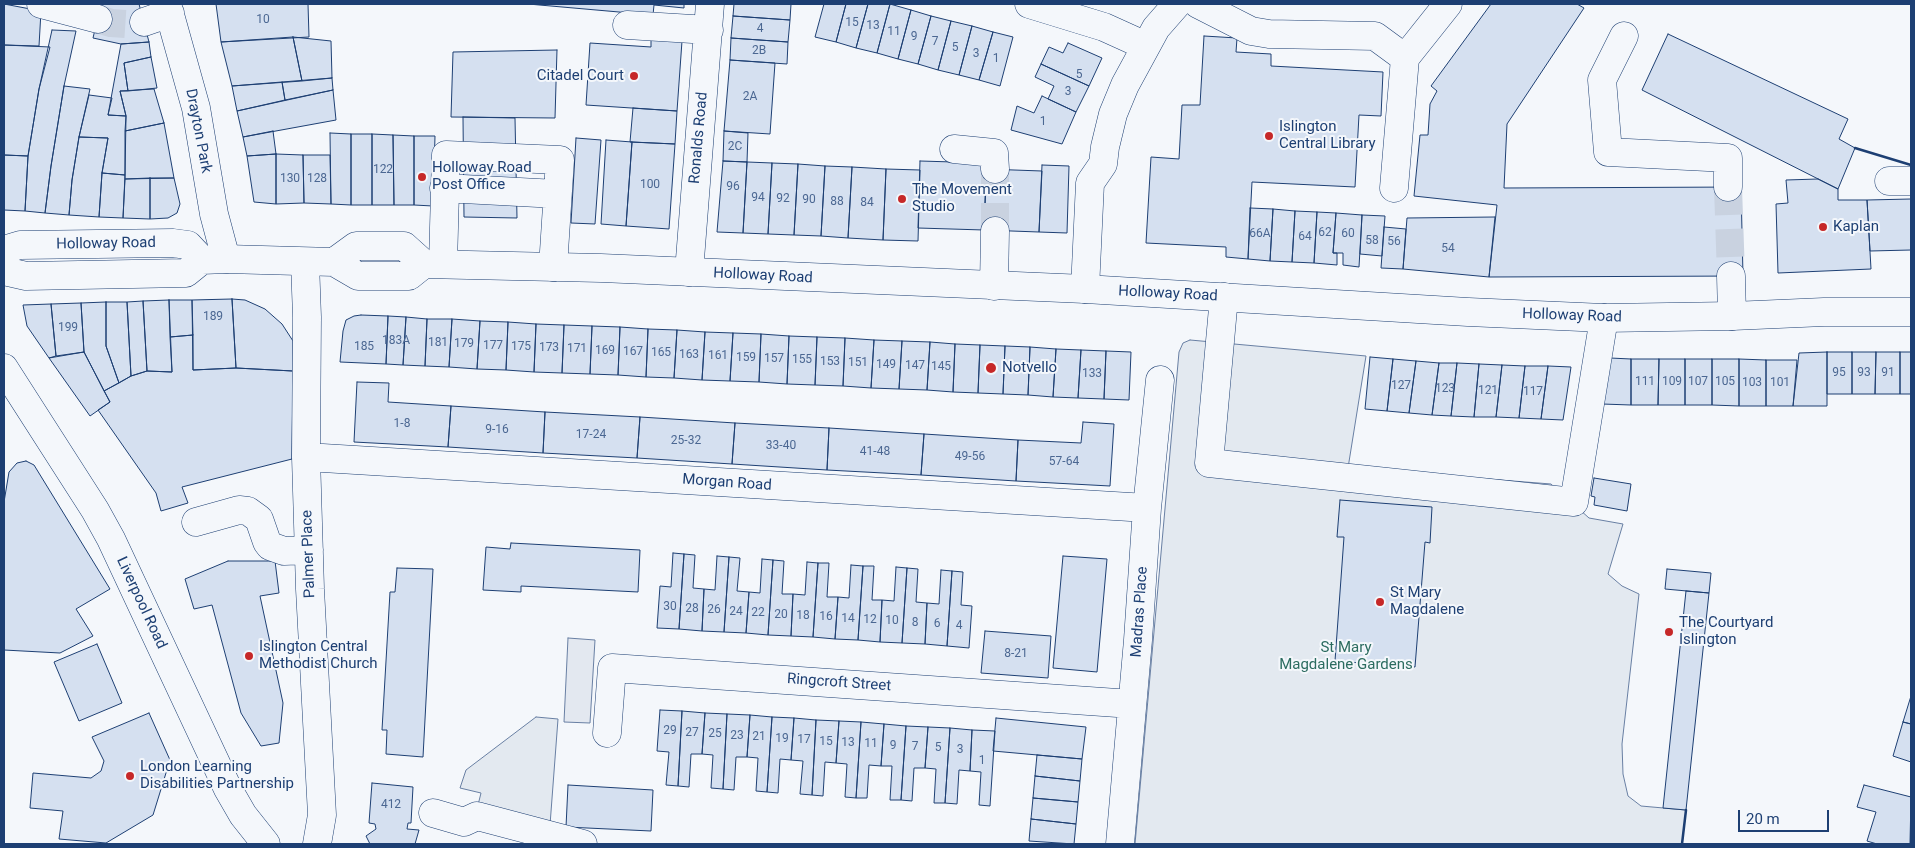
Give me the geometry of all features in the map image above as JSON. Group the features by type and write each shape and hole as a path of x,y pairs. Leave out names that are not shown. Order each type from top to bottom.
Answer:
{"main road":[{"path":"41,4 98,19"},
{"name":"Ronalds Road","path":"689,272 710,4"},
{"path":"1029,4 1104,27 1146,46"},
{"path":"1084,289 1090,183 1103,164 1113,114 1125,85 1156,28 1177,4"},
{"path":"1198,4 1251,31 1375,36 1405,58"},
{"path":"1394,188 1405,58 1448,4"},
{"path":"144,22 168,9"},
{"name":"Drayton Park","path":"168,9 196,108 214,214 214,260"},
{"path":"627,26 709,30"},
{"path":"1624,36 1602,80 1608,152 1728,158 1728,187"},
{"path":"954,149 994,153 995,170"},
{"path":"214,260 334,262 358,276 409,276 433,264 444,188 446,155 560,160 553,267"},
{"path":"994,286 995,230"},
{"name":"Holloway Road","path":"4,250 20,245 173,243 188,244 214,260"},
{"name":"Holloway Road","path":"4,271 26,276 186,273 214,260"},
{"name":"Palmer Place","path":"305,262 307,317 306,457 322,815 317,844"},
{"name":"Holloway Road","path":"433,264 689,272 1084,289 1468,312 1604,318 1824,312 1911,312"},
{"path":"1730,276 1732,316"},
{"path":"1224,297 1209,463 1574,502 1604,318"},
{"name":"Liverpool Road","path":"4,368 111,539 228,789 243,815 266,844"},
{"name":"Madras Place","path":"1120,844 1138,640 1147,508 1160,380"},
{"name":"Morgan Road","path":"306,457 1147,508"},
{"path":"196,522 239,510 248,511 259,519 270,546 284,550 309,550"},
{"name":"Ringcroft Street","path":"607,733 612,668 1132,704"},
{"path":"433,813 464,822 477,816 583,844"}],"green space":[{"name":"St Mary Magdalene Gardens","path":"1190,340 1366,356 1348,468 1551,484 1589,518 1623,524 1608,574 1622,586 1639,594 1622,744 1623,774 1628,796 1641,806 1686,810 1682,844 1135,844 1179,352 1183,343"},
{"path":"536,717 558,719 550,825 478,805 481,793 460,788 466,770"}],"shaded area":[{"path":"568,638 595,640 590,723 564,722"}],"building":[{"path":"4,4 41,11 39,46 4,45"},
{"path":"101,4 139,4 149,42 121,44 93,38"},
{"path":"216,4 308,4 309,37 221,42"},
{"path":"528,4 684,4 684,8 654,5 653,15"},
{"path":"734,4 791,4 790,20 733,16"},
{"path":"824,4 846,4 836,42 815,37"},
{"path":"846,4 868,4 856,48 836,42"},
{"path":"868,4 890,4 877,53 856,48"},
{"path":"890,4 911,10 898,59 877,53"},
{"path":"1491,4 1577,4 1584,8 1507,124 1504,188 1741,187 1743,276 1489,277 1497,205 1414,196 1420,135 1428,135 1430,104 1437,91 1431,86"},
{"path":"911,10 931,16 918,64 898,59"},
{"path":"733,16 790,20 788,42 731,38"},
{"path":"931,16 951,21 938,70 918,64"},
{"path":"951,21 972,26 959,75 938,70"},
{"path":"972,26 993,32 979,80 959,75"},
{"path":"52,30 76,31 64,86 45,213 25,211 28,156 39,89"},
{"path":"993,32 1013,37 1000,86 979,80"},
{"path":"1668,34 1848,119 1839,139 1855,148 1838,189 1642,90"},
{"name":"Islington Central Library","path":"1204,36 1237,38 1236,52 1271,54 1271,66 1383,72 1381,116 1359,115 1355,187 1252,182 1248,259 1226,257 1226,247 1146,243 1151,157 1179,159 1182,105 1200,105"},
{"path":"293,37 331,41 332,78 302,81"},
{"path":"293,37 302,81 232,86 221,42"},
{"path":"731,38 788,42 787,64 730,60"},
{"name":"Citadel Court","path":"651,39 682,41 677,111 586,105 590,43 651,47"},
{"path":"149,42 151,57 124,63 128,91 120,91 126,116 108,115 121,44"},
{"path":"1068,43 1102,58 1089,86 1041,64 1049,47 1063,53"},
{"path":"4,45 50,47 39,89 28,156 4,155"},
{"path":"557,50 555,118 451,117 453,52"},
{"path":"151,57 157,88 128,91 124,63"},
{"path":"730,60 775,63 770,134 724,131"},
{"path":"1041,64 1089,86 1076,112 1048,99 1054,86 1035,77"},
{"path":"332,78 333,90 285,100 282,82"},
{"path":"282,82 285,100 237,111 232,86"},
{"path":"64,86 90,89 79,137 69,215 45,213"},
{"path":"154,89 164,123 125,131 126,116 120,91"},
{"path":"333,90 336,120 243,137 237,111"},
{"path":"89,95 112,98 108,115 126,116 125,175 102,173 108,138 79,137"},
{"path":"1042,96 1076,112 1062,144 1011,130 1017,106 1034,113"},
{"path":"633,108 677,111 675,144 630,142"},
{"path":"463,117 515,118 517,218 464,217"},
{"path":"164,123 174,178 125,179 125,131"},
{"path":"273,131 276,154 247,156 243,137"},
{"path":"724,131 748,133 747,162 723,161"},
{"path":"330,133 351,134 351,205 331,204"},
{"path":"351,134 372,134 372,205 351,205"},
{"path":"372,134 393,135 394,205 372,205"},
{"path":"393,135 414,136 414,205 394,205"},
{"path":"414,136 435,136 433,206 414,205"},
{"path":"79,137 108,138 102,173 99,217 69,215"},
{"path":"576,138 601,140 595,224 571,223"},
{"path":"606,140 632,142 626,226 601,224"},
{"path":"632,142 675,144 669,229 626,226"},
{"path":"276,154 276,204 254,202 247,156"},
{"path":"276,154 303,155 304,203 276,204"},
{"path":"4,155 28,156 25,211 4,210"},
{"path":"303,155 330,155 331,204 304,203"},
{"path":"723,161 747,162 743,233 717,232"},
{"path":"920,161 987,163 984,230 918,228"},
{"path":"747,162 772,163 768,234 743,233"},
{"path":"772,163 798,164 794,235 768,234"},
{"path":"798,164 825,166 821,236 794,235"},
{"path":"1042,165 1069,166 1067,233 1039,232"},
{"path":"825,166 852,167 848,238 821,236"},
{"path":"852,167 886,169 883,240 848,238"},
{"name":"The Movement Studio","path":"886,169 920,170 918,241 883,240"},
{"path":"986,169 1042,171 1039,232 984,230"},
{"path":"102,173 125,175 123,218 99,217"},
{"path":"150,178 174,178 180,204 177,213 168,218 150,219"},
{"path":"150,178 150,219 123,218 125,179"},
{"name":"Kaplan","path":"1818,179 1838,189 1838,200 1867,200 1871,269 1778,273 1776,204 1788,203 1786,180"},
{"path":"1911,199 1911,250 1870,251 1867,200"},
{"path":"1250,208 1273,209 1270,261 1248,259"},
{"path":"1273,209 1295,211 1292,262 1270,261"},
{"path":"1295,211 1317,212 1314,263 1292,262"},
{"path":"1317,212 1336,213 1333,253 1337,253 1337,265 1314,263"},
{"path":"1336,213 1362,215 1359,267 1343,265 1343,253 1333,253"},
{"path":"1362,215 1385,216 1382,256 1360,254"},
{"path":"1495,217 1489,277 1403,269 1407,218"},
{"path":"1384,227 1406,229 1403,269 1381,268"},
{"path":"232,299 245,300 265,309 282,324 293,341 293,371 236,368"},
{"path":"232,299 236,368 193,370 192,300"},
{"path":"169,300 172,372 147,371 143,301"},
{"path":"169,300 192,300 193,335 170,337"},
{"path":"143,301 147,371 131,376 127,302"},
{"path":"106,302 106,346 119,383 104,391 84,352 81,303"},
{"path":"106,302 127,302 131,376 119,383 106,346"},
{"path":"81,303 84,352 56,356 51,304"},
{"path":"51,304 56,356 49,358 27,326 23,305"},
{"path":"361,315 388,316 386,364 340,362 346,320"},
{"path":"388,316 406,317 403,365 386,364"},
{"path":"406,317 427,319 425,366 403,365"},
{"path":"427,319 452,319 449,367 425,366"},
{"path":"452,319 480,321 477,369 449,367"},
{"path":"480,321 508,322 506,370 477,369"},
{"path":"508,322 536,324 534,372 506,370"},
{"path":"536,324 564,325 562,373 534,372"},
{"path":"564,325 592,326 590,374 562,373"},
{"path":"592,326 620,327 618,375 590,374"},
{"path":"620,327 648,329 646,377 618,375"},
{"path":"648,329 677,330 674,378 646,377"},
{"path":"677,330 705,332 702,380 674,378"},
{"path":"705,332 733,333 730,381 702,380"},
{"path":"733,333 761,334 759,382 730,381"},
{"path":"761,334 789,336 787,384 759,382"},
{"path":"193,335 193,370 236,368 293,371 292,459 182,487 188,503 161,511 156,493 98,410 110,402 104,391 131,376 147,371 172,372 170,337"},
{"path":"789,336 817,337 815,385 787,384"},
{"path":"817,337 845,338 843,386 815,385"},
{"path":"845,338 874,340 871,388 843,386"},
{"path":"874,340 902,341 899,389 871,388"},
{"path":"902,341 930,342 927,390 899,389"},
{"path":"930,342 955,344 953,392 927,390"},
{"path":"955,344 980,345 978,393 953,392"},
{"path":"980,345 1005,346 1003,394 978,393"},
{"path":"1005,346 1030,347 1028,395 1003,394"},
{"path":"1030,347 1056,349 1053,397 1028,395"},
{"path":"1056,349 1081,350 1078,398 1053,397"},
{"path":"1081,350 1106,351 1104,399 1078,398"},
{"path":"1106,351 1131,352 1129,400 1104,399"},
{"path":"84,352 110,402 90,416 49,358"},
{"path":"1827,352 1852,352 1852,394 1827,394"},
{"path":"1827,352 1827,406 1793,406 1799,353"},
{"path":"1852,352 1876,352 1875,394 1852,394"},
{"path":"1876,352 1900,352 1900,394 1875,394"},
{"path":"1900,352 1911,352 1911,394 1900,394"},
{"path":"1370,357 1393,359 1387,411 1365,409"},
{"path":"1610,358 1631,359 1631,405 1602,404"},
{"path":"1393,359 1416,361 1409,413 1387,411"},
{"path":"1631,359 1659,359 1658,405 1631,405"},
{"path":"1659,359 1685,359 1685,405 1658,405"},
{"path":"1685,359 1712,359 1712,405 1685,405"},
{"path":"1712,359 1739,359 1739,406 1712,405"},
{"path":"1739,359 1766,360 1766,406 1739,406"},
{"path":"1766,360 1797,360 1793,406 1766,406"},
{"path":"1416,361 1439,363 1432,415 1409,413"},
{"path":"1439,363 1457,363 1451,416 1432,415"},
{"path":"1457,363 1479,364 1474,417 1451,416"},
{"path":"1479,364 1502,365 1496,417 1474,417"},
{"path":"1502,365 1525,366 1519,418 1496,417"},
{"path":"1525,366 1548,366 1541,419 1519,418"},
{"path":"1548,366 1571,367 1563,420 1541,419"},
{"path":"357,382 389,383 388,402 451,406 448,447 354,442"},
{"path":"451,406 545,412 543,453 448,447"},
{"path":"545,412 640,417 637,458 543,453"},
{"path":"640,417 735,423 732,464 637,458"},
{"path":"1083,422 1114,424 1110,486 1016,481 1018,440 1081,443"},
{"path":"735,423 829,428 827,470 732,464"},
{"path":"829,428 924,434 921,475 827,470"},
{"path":"924,434 1018,440 1016,481 921,475"},
{"path":"26,461 34,465 110,589 76,609 93,636 60,653 4,650 4,502 9,472 17,463"},
{"path":"1594,478 1631,484 1627,511 1594,505 1595,497 1591,496"},
{"name":"St Mary Magdalene","path":"1340,500 1432,507 1430,543 1425,542 1415,667 1335,661 1344,537 1337,537"},
{"path":"511,543 640,550 638,592 521,586 521,592 483,590 486,547 510,549"},
{"path":"673,553 684,554 679,629 657,628 660,586 671,587"},
{"path":"684,554 695,555 693,588 704,589 702,631 679,629"},
{"path":"717,556 729,557 724,632 702,631 704,589 715,590"},
{"path":"1063,556 1107,559 1097,672 1053,668"},
{"path":"729,557 740,558 737,591 749,592 746,633 724,632"},
{"path":"762,559 773,560 768,635 746,633 749,592 760,593"},
{"path":"773,560 784,561 782,594 793,594 791,636 768,635"},
{"name":"Islington Central Methodist Church","path":"228,561 275,561 279,593 260,596 283,703 279,743 261,746 241,713 212,605 194,609 185,579"},
{"path":"807,562 818,563 813,637 791,636 793,594 805,595"},
{"path":"818,563 829,563 827,597 838,597 835,639 813,637"},
{"path":"851,565 863,566 858,640 835,639 838,597 849,598"},
{"path":"863,566 874,566 872,600 882,600 880,642 858,640"},
{"path":"896,567 907,568 902,643 880,642 882,600 894,601"},
{"path":"397,568 433,569 423,757 386,754 387,730 382,730 390,592 395,592"},
{"path":"907,568 918,569 916,602 927,603 925,644 902,643"},
{"path":"1667,569 1711,573 1709,593 1665,589"},
{"path":"941,570 952,571 947,646 925,644 927,603 939,604"},
{"path":"952,571 963,572 961,605 972,606 969,648 947,646"},
{"path":"1686,591 1709,593 1686,810 1663,808"},
{"path":"985,631 1051,636 1048,678 981,673"},
{"path":"97,644 122,703 79,721 54,662"},
{"path":"1911,696 1911,724 1903,722"},
{"path":"660,710 682,711 678,786 666,785 669,752 657,751"},
{"path":"682,711 705,713 702,754 691,754 689,787 678,786"},
{"name":"London Learning Disabilities Partnership","path":"149,713 170,760 153,815 106,843 59,839 63,811 30,808 33,773 91,778 101,771 104,761 92,737"},
{"path":"705,713 727,714 723,789 711,788 713,755 702,754"},
{"path":"727,714 750,715 747,757 736,757 734,790 723,789"},
{"path":"750,715 772,717 767,792 756,791 758,758 747,757"},
{"path":"772,717 794,718 791,760 780,759 778,793 767,792"},
{"path":"794,718 816,720 812,795 800,794 803,761 791,760"},
{"path":"996,718 1086,727 1082,759 993,751"},
{"path":"816,720 839,721 836,763 825,762 823,796 812,795"},
{"path":"839,721 861,722 856,798 845,797 847,764 836,763"},
{"path":"861,722 884,724 881,766 869,765 867,798 856,798"},
{"path":"1903,722 1911,724 1911,762 1893,756"},
{"path":"884,724 906,726 901,800 890,800 892,766 881,766"},
{"path":"906,726 928,727 925,768 914,768 912,801 901,800"},
{"path":"928,727 950,728 945,803 934,803 936,769 925,768"},
{"path":"950,728 972,730 970,771 959,770 957,804 945,803"},
{"path":"972,730 995,731 990,806 979,805 981,772 970,771"},
{"path":"1037,755 1082,759 1080,781 1035,776"},
{"path":"1035,776 1080,781 1078,802 1033,798"},
{"path":"372,783 413,787 411,823 408,823 407,829 419,830 415,844 370,844 366,836 376,829 375,824 369,823"},
{"path":"568,785 653,790 651,831 566,827"},
{"path":"1864,785 1911,797 1910,844 1877,844 1867,841 1876,812 1857,807"},
{"path":"1033,798 1078,802 1076,824 1031,819"},
{"path":"1031,819 1076,824 1074,844 1029,841"}],"tunnel":[{"path":"98,19 111,23 126,24 144,22"},
{"path":"995,169 995,231"},
{"path":"1728,187 1731,276"}],"wall":[{"path":"1855,148 1911,165"},
{"path":"1682,844 1686,810"}],"place":[{"name":"Citadel Court","path":"634,76"},
{"name":"Islington Central Library","path":"1269,136"},
{"name":"Holloway Road Post Office","path":"422,177"},
{"name":"The Movement Studio","path":"902,199"},
{"name":"Kaplan","path":"1823,227"},
{"name":"Notvello","path":"991,368"},
{"name":"St Mary Magdalene","path":"1380,602"},
{"name":"The Courtyard Islington","path":"1669,632"},
{"name":"Islington Central Methodist Church","path":"249,656"},
{"name":"London Learning Disabilities Partnership","path":"130,776"}]}
